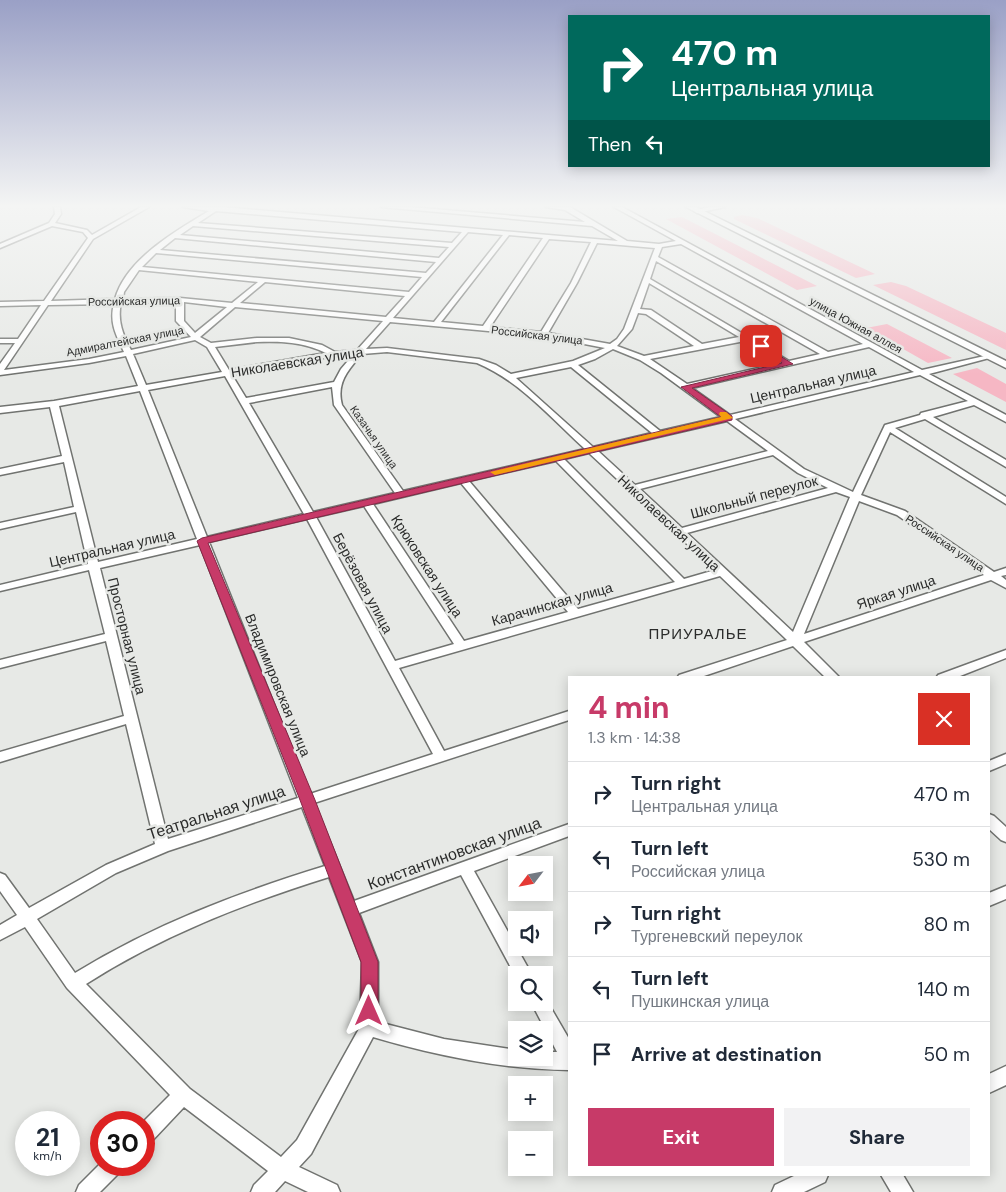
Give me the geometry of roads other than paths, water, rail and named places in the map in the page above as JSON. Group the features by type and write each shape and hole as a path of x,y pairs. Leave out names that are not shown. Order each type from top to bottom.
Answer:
{"main road":[{"path":"800,263 1006,365"}],"street":[{"path":"0,371 74,263"},
{"name":"Владимировская улица","path":"142,263 127,280 120,300 117,325 118,334 129,354 143,388 202,541 308,800 333,870 370,962 369,1028 304,1146 261,1192"},
{"path":"286,263 427,275"},
{"path":"244,401 336,384 340,375 359,352 438,263"},
{"path":"437,324 485,263"},
{"path":"486,328 530,263"},
{"path":"544,334 584,263"},
{"path":"510,377 572,364 614,347 628,330 648,280 653,263"},
{"path":"668,263 828,355"},
{"name":"улица Южная аллея","path":"720,263 1006,419"},
{"path":"137,268 410,294"},
{"name":"Адмиралтейская улица","path":"0,371 52,367 186,342 237,304 264,280"},
{"path":"648,280 789,364"},
{"path":"180,300 180,321 195,337 210,345 261,338 315,344 334,354"},
{"name":"Российская улица","path":"0,304 180,300 544,334 614,347 643,358 801,471 837,489 901,513 1006,585"},
{"path":"636,311 648,312 701,347"},
{"path":"643,358 747,338"},
{"path":"0,341 21,341"},
{"name":"Берёзовая улица","path":"210,345 311,517 441,757"},
{"path":"685,387 870,345"},
{"name":"Николаевская улица","path":"0,410 54,404 334,354 387,350 468,358 493,366 510,377 633,488 832,676"},
{"name":"Центральная улица","path":"0,588 311,517 557,457 989,357"},
{"path":"572,364 658,434"},
{"name":"Казачья улица","path":"336,384 334,394 338,404 401,495"},
{"path":"689,676 795,641 856,495 888,427 975,402"},
{"name":"Просторная улица","path":"54,404 81,508 162,847"},
{"path":"924,416 1006,464"},
{"path":"888,427 1006,501"},
{"path":"633,488 775,452"},
{"path":"557,457 681,582"},
{"path":"0,472 68,458"},
{"path":"464,480 576,614"},
{"name":"Школьный переулок","path":"679,532 837,489"},
{"name":"Крюковская улица","path":"367,503 461,646"},
{"path":"0,526 81,508"},
{"name":"Яркая улица","path":"795,641 1006,571"},
{"name":"Карачинская улица","path":"391,666 576,614 681,582 722,572"},
{"path":"0,664 112,636"},
{"path":"947,676 1006,654"},
{"name":"Театральная улица","path":"0,933 111,869 162,847 568,715"},
{"path":"0,757 132,718"},
{"path":"990,766 1006,759"},
{"path":"990,821 1006,836"},
{"name":"Константиновская улица","path":"350,909 568,830"},
{"path":"465,868 519,966"},
{"path":"73,983 138,944 211,911 271,888 333,870"},
{"path":"0,879 73,983 183,1096 282,1170 330,1192"},
{"path":"990,900 1006,892"},
{"path":"544,1011 568,1055"},
{"path":"369,1028 476,1056 528,1062 568,1062"},
{"path":"990,1083 1006,1075"},
{"path":"155,1124 183,1096"},
{"path":"86,1192 102,1176"},
{"path":"782,1192 816,1176"},
{"path":"892,1176 903,1192"}],"district":[{"name":"ПРИУРАЛЬЕ","path":"698,634"}]}
